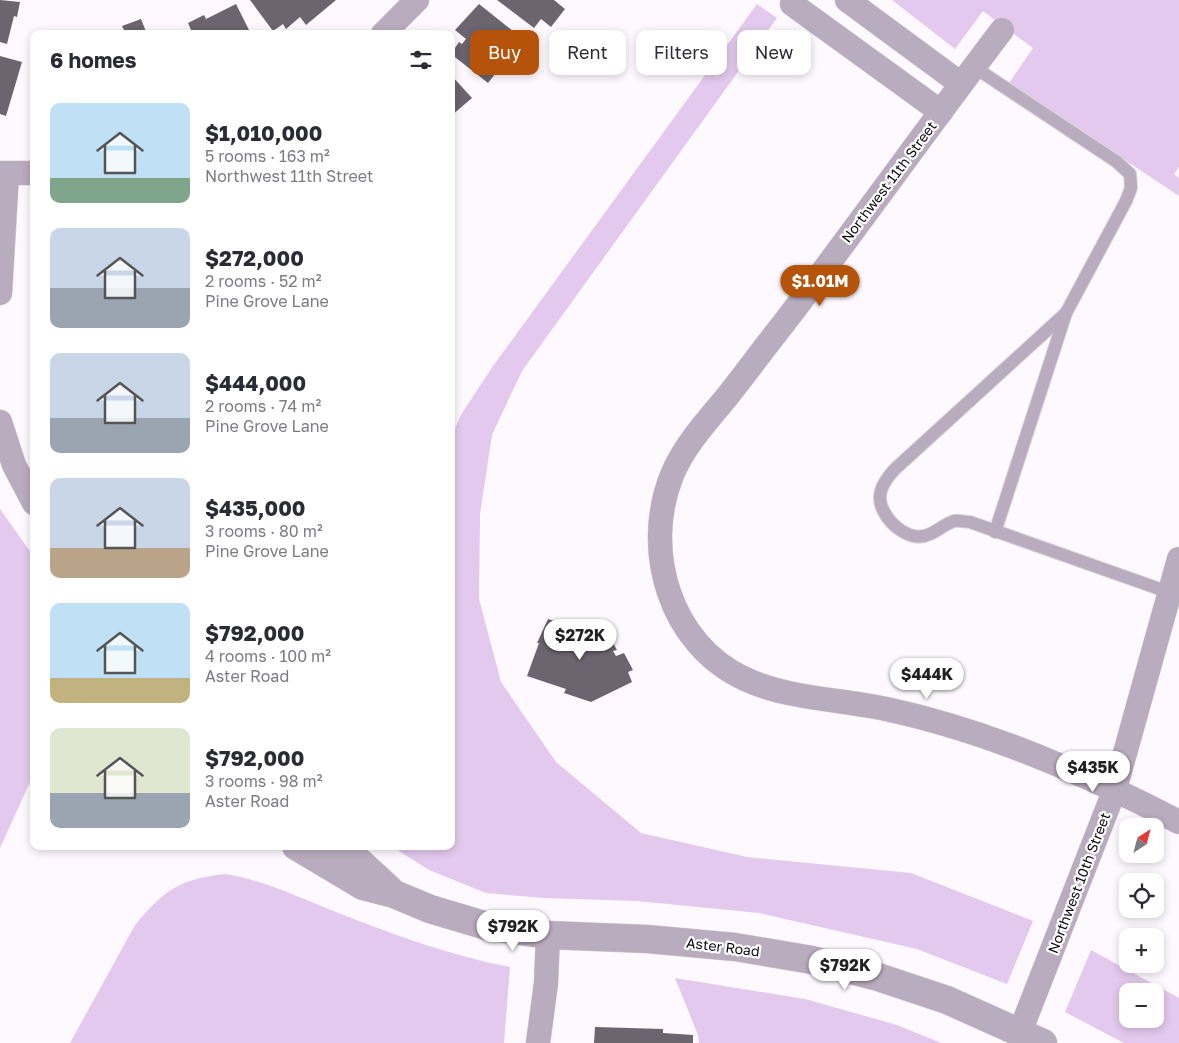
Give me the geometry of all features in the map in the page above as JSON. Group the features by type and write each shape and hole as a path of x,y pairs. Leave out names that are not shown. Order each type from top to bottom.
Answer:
{"street":[{"path":"387,30 417,0"},
{"path":"846,0 968,76"},
{"path":"792,4 941,112"},
{"name":"Northwest 11th Street","path":"1002,30 686,450 672,474 661,514 659,554 669,597 699,644 716,661 742,678 770,689 887,709 976,734 1047,759 1115,789 1179,822"},
{"path":"0,293 3,173 30,173"},
{"path":"0,422 14,465 30,495"},
{"name":"Northwest 10th Street","path":"1031,1037 1115,789 1171,594 1179,559"},
{"name":"Aster Road","path":"303,850 363,886 394,894 430,909 487,926 548,936 686,942 735,947 812,960 878,977 947,1000 1031,1037"},
{"name":"Aster Road","path":"346,850 394,894"},
{"path":"538,1043 546,983 548,936"}],"lane":[{"path":"968,76 1117,162 1130,174 1131,188 1126,201 1066,313 995,532"},
{"path":"1066,313 884,480 880,493 882,508 891,524 909,535 928,536 954,521 970,522 1171,594"}],"shaded area":[{"path":"892,0 1179,0 1179,167 1174,174 1179,178 1179,196 1009,83 1033,48 983,11 955,49"},
{"path":"757,4 777,18 768,30 738,30"},
{"path":"737,31 737,73 522,371 492,435 480,514 479,599 501,682 556,762 641,833 747,857 911,873 1033,921 1007,984 917,949 759,913 637,901 543,898 486,893 429,870 397,850 455,850 455,428 462,413 493,366 705,75 727,75 727,45"},
{"path":"0,509 30,551 30,782 0,848"},
{"path":"225,874 254,880 422,944 510,967 504,1043 70,1043 135,925 145,913 164,895 184,883"},
{"path":"1091,950 1119,965 1119,973 1133,973 1152,983 1119,983 1119,1028 1164,1028 1164,990 1179,998 1179,1043 1124,1043 1065,1012"},
{"path":"675,978 805,999 897,1025 941,1043 699,1043 698,1035"}],"building":[{"path":"0,0 20,2 17,17 14,16 7,44 0,42"},
{"path":"250,0 336,0 306,25 300,17 286,29 283,24 272,30"},
{"path":"497,0 554,0 565,9 551,27 541,19 534,28"},
{"path":"236,4 249,30 191,30 188,23 204,15 206,19"},
{"path":"479,4 512,30 470,30 470,69 455,57 455,48 459,42 462,44 466,39 455,30"},
{"path":"141,19 145,30 124,30 122,26"},
{"path":"0,56 22,62 6,116 0,114"},
{"path":"478,75 494,75 488,83"},
{"path":"455,79 472,98 455,113"},
{"path":"548,619 584,630 601,622 617,650 613,651 616,656 624,653 633,670 628,672 632,682 591,702 564,693 566,689 527,676 539,643 537,643"},
{"path":"595,1027 663,1029 663,1033 693,1035 693,1043 594,1043"}]}
